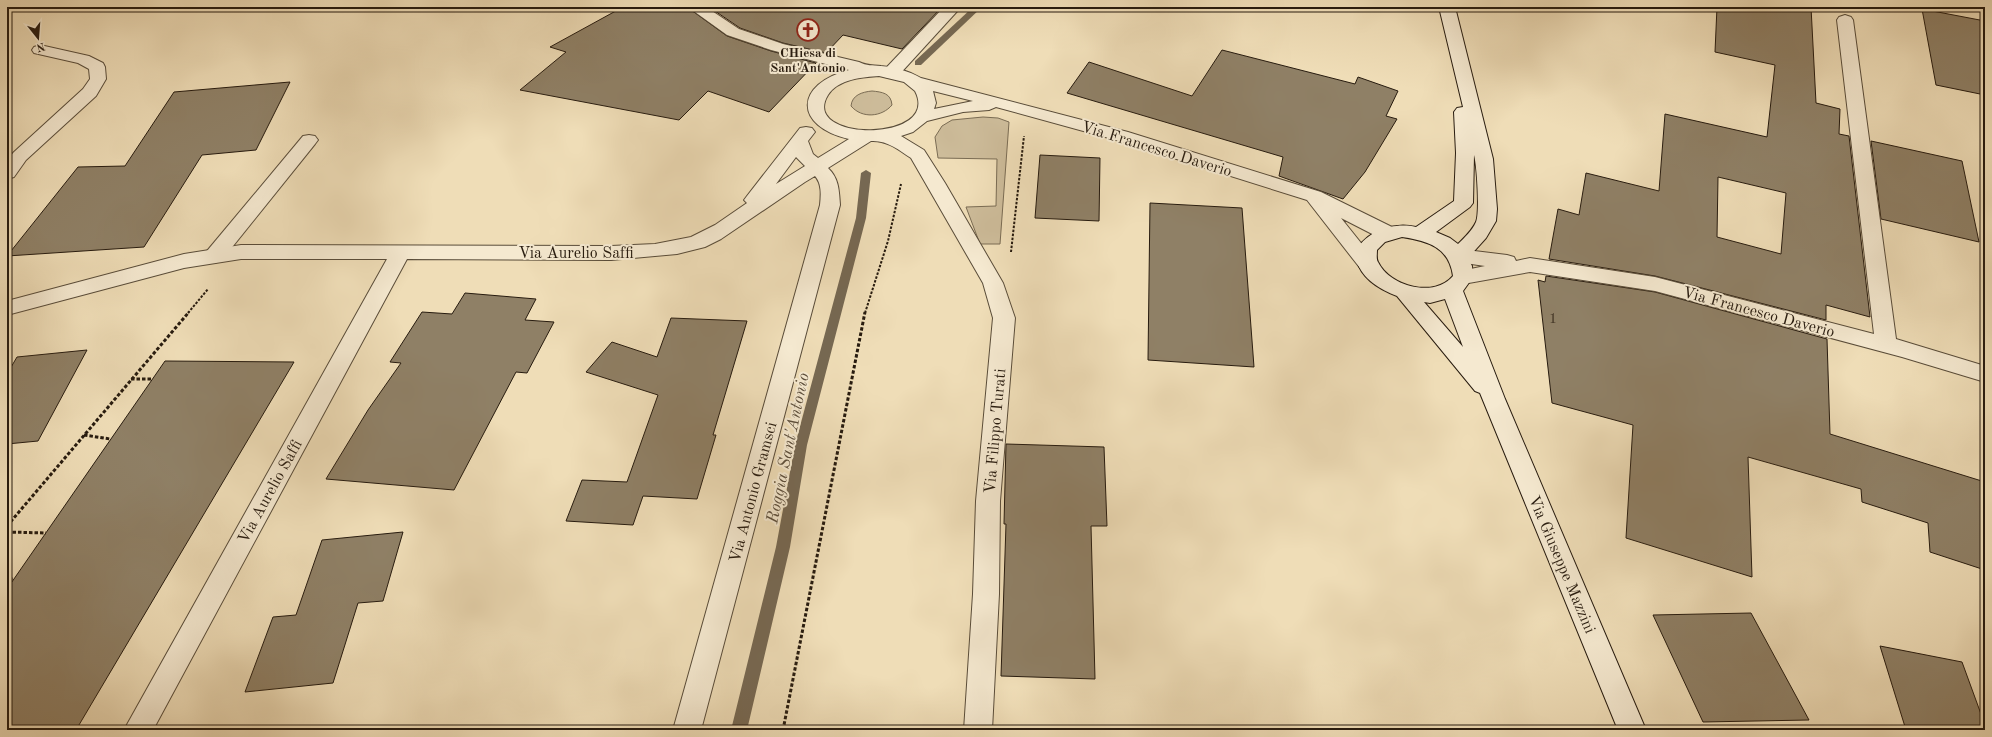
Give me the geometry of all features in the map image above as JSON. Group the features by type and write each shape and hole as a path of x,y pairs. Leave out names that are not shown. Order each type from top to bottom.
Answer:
{"street":[{"path":"696,7 733,32 821,59 848,64 866,72"},
{"path":"891,73 953,7"},
{"path":"1447,7 1484,158 1487,209 1486,221 1476,238 1458,256"},
{"path":"1845,20 1886,344"},
{"path":"7,173 20,156 90,92 98,79 98,67 84,59 40,50"},
{"path":"821,59 832,73 834,82"},
{"path":"1421,234 1463,203 1465,153 1461,67"},
{"path":"866,72 891,73 905,76 916,82 923,90 927,98 926,107 919,119 908,127 874,136 837,130 826,124 819,116 816,107 818,98 824,89 834,82 843,77 866,72"},
{"name":"Via Francesco Daverio","path":"916,82 967,94 1122,136 1314,196 1387,233"},
{"name":"Via Francesco Daverio","path":"919,119 963,107 1000,104"},
{"name":"Via Aurelio Saffi","path":"744,214 819,116"},
{"path":"918,154 919,119"},
{"name":"Via Aurelio Saffi","path":"7,308 184,261 214,256 270,252 624,253 662,250 698,242 726,229 744,214 815,166 874,136"},
{"name":"Via Filippo Turati","path":"874,136 899,142 918,154 993,283 1004,318 988,501 986,594 978,730"},
{"path":"214,256 309,140"},
{"name":"Via Antonio Gramsci","path":"687,730 830,205 830,186 825,175 805,156 799,141"},
{"path":"1314,196 1367,263"},
{"path":"1402,231 1421,234 1440,241 1458,256 1463,266 1457,284 1427,296 1405,293 1383,282 1370,271 1367,263 1366,250 1373,240 1387,233 1402,231"},
{"name":"Via Aurelio Saffi","path":"138,730 400,253"},
{"name":"Via Francesco Daverio","path":"1458,256 1530,265 1655,284 1886,344 1985,374"},
{"name":"Via Francesco Daverio","path":"1457,284 1530,265"},
{"name":"Via Giuseppe Mazzini","path":"1457,284 1494,399 1631,729"},
{"name":"Via Giuseppe Mazzini","path":"1405,293 1494,399"}],"path":[{"path":"1011,257 1027,110"},
{"path":"783,730 862,321 888,240 902,176 908,163 918,154"},
{"path":"7,526 208,289"},
{"path":"131,379 152,379"},
{"path":"84,435 110,439"},
{"path":"7,532 46,532"},
{"path":"7,579 13,579"}],"shaded area":[{"path":"872,91 888,96 892,105 883,112 872,115 861,113 851,106 855,97 865,92"},
{"path":"983,117 998,118 1009,122 1000,244 980,244 966,207 996,206 997,159 938,158 935,137 942,126 952,120"}],"building":[{"path":"623,7 687,7 727,36 771,51 816,63 769,112 708,91 679,120 520,90 566,52 550,47"},
{"path":"709,7 942,7 902,49 843,35 826,53 783,43 740,28"},
{"path":"1717,7 1811,7 1816,103 1840,109 1839,134 1849,136 1870,317 1826,305 1826,320 1655,276 1549,259 1558,209 1579,215 1586,173 1659,191 1665,114 1767,137 1775,65 1715,52","holes":["1718,177 1786,193 1781,254 1717,237"]},
{"path":"1922,9 1985,21 1985,95 1936,85"},
{"path":"1222,50 1355,84 1358,77 1398,91 1386,116 1397,119 1365,172 1343,199 1279,176 1283,157 1067,93 1089,62 1192,96"},
{"path":"290,82 256,150 202,155 144,247 7,256 78,167 125,166 174,92"},
{"path":"1871,141 1962,161 1979,242 1881,219"},
{"path":"1040,155 1100,158 1099,221 1035,218"},
{"path":"1150,203 1242,208 1254,367 1148,360"},
{"path":"1546,276 1655,292 1827,339 1830,434 1985,482 1985,570 1930,552 1928,523 1862,502 1861,489 1748,457 1752,577 1626,538 1633,425 1552,403 1538,280 1545,282"},
{"path":"465,293 536,299 525,320 554,322 527,373 516,372 454,490 326,479 368,410 401,363 390,362 422,312 452,314"},
{"path":"671,318 747,321 713,435 716,435 697,499 643,496 633,525 566,521 582,480 627,482 658,395 586,372 612,342 657,357"},
{"path":"87,350 38,441 7,444 7,374 17,357"},
{"path":"165,361 294,362 76,730 7,730 7,589"},
{"path":"1006,444 1104,447 1107,526 1091,526 1095,679 1001,676 1006,524 1004,524"},
{"path":"403,532 383,601 358,603 333,683 245,692 273,617 296,615 322,540"},
{"path":"1751,613 1809,720 1703,722 1653,615"},
{"path":"1880,646 1962,662 1985,725 1985,730 1906,730"}],"waterway":[{"name":"Roggia Sant'Antonio","path":"918,63 978,7"},
{"name":"Roggia Sant'Antonio","path":"739,730 783,547 801,445 861,218 866,173"}],"place":[{"name":"CHiesa di Sant'Antonio","path":"808,30"}]}
